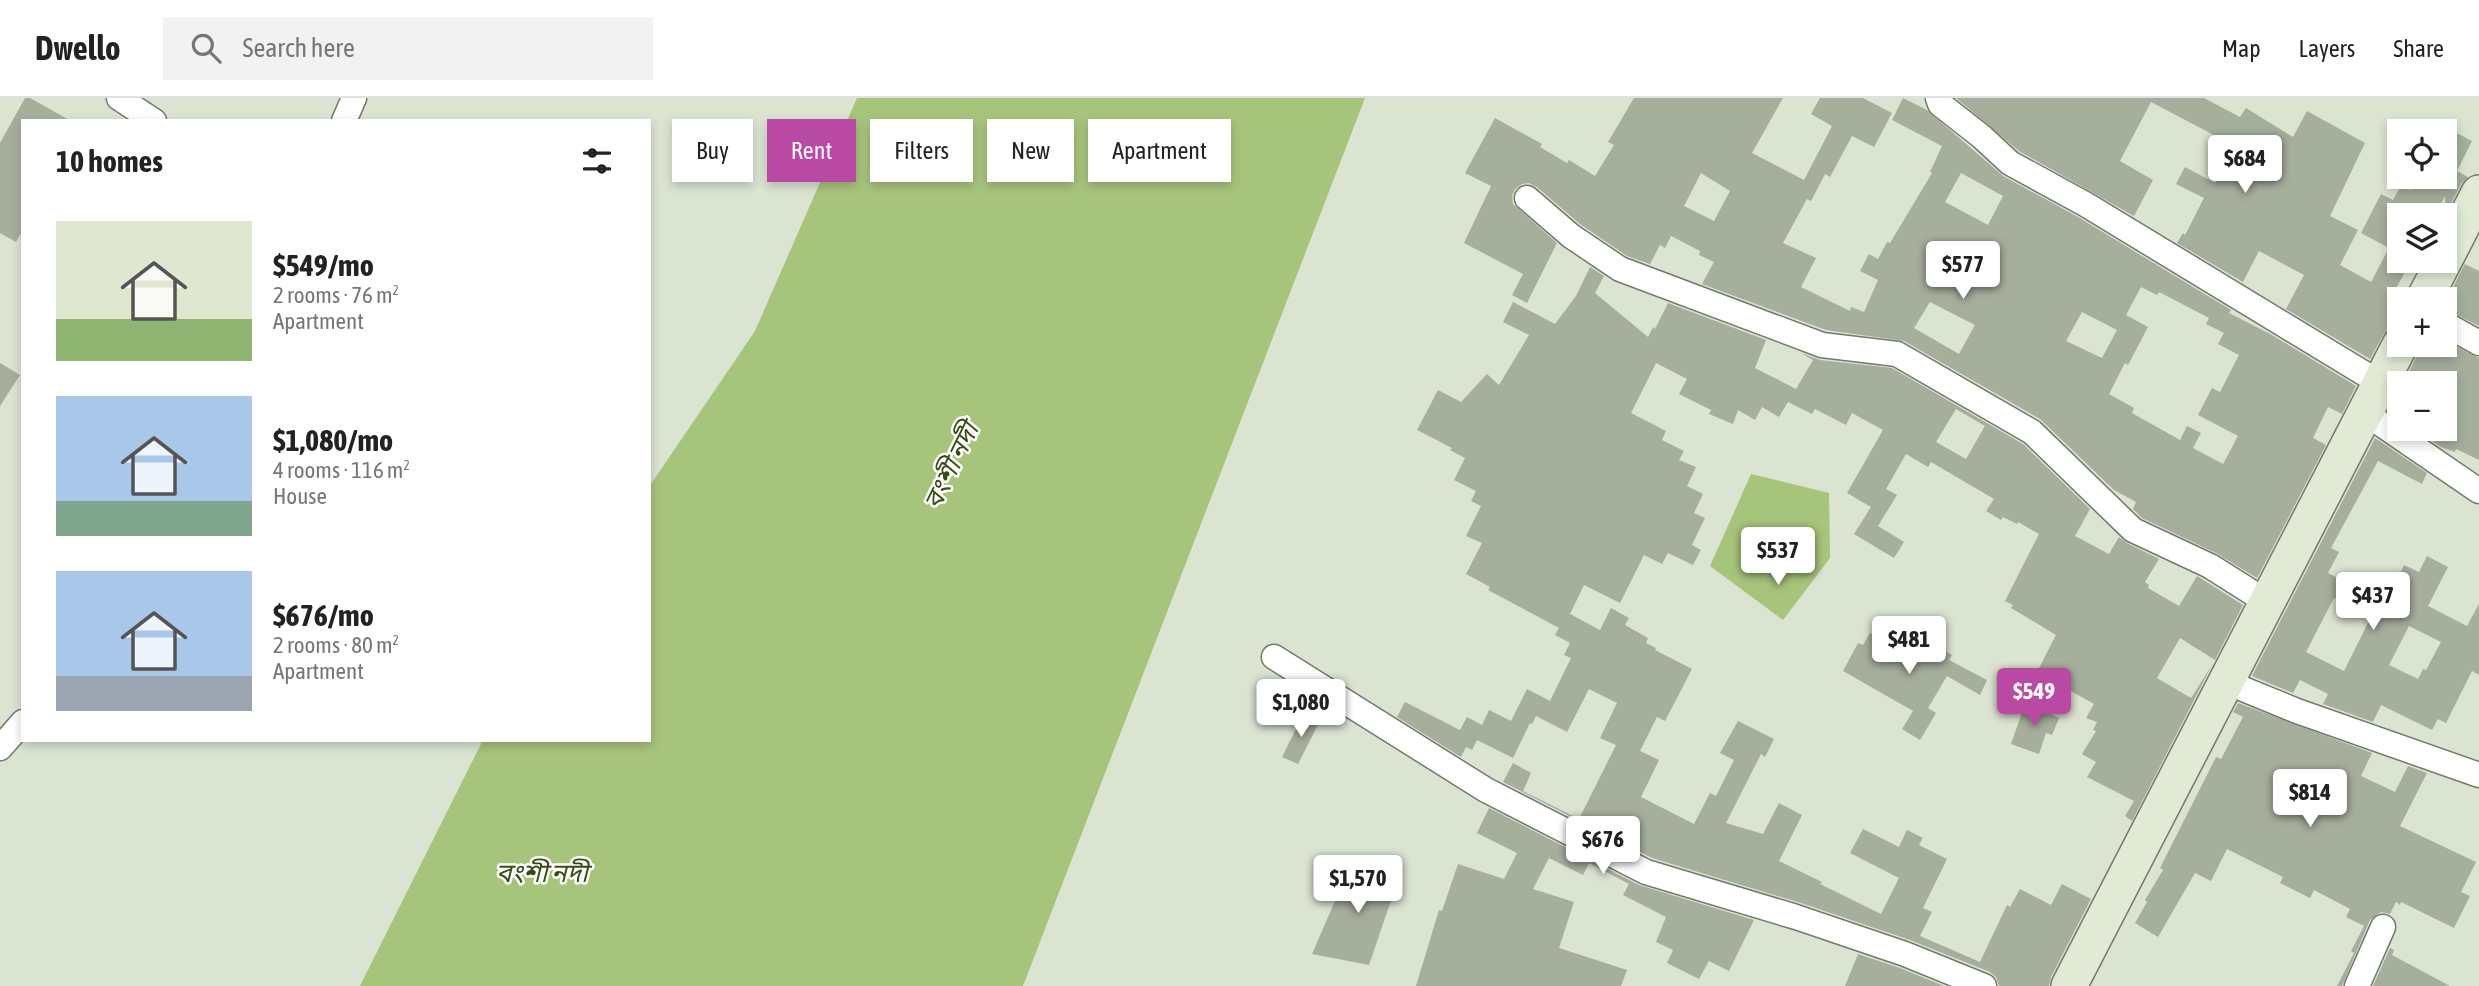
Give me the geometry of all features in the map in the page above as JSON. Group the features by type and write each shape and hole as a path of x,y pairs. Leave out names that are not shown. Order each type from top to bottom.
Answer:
{"street":[{"path":"119,98 151,119"},
{"path":"345,119 354,98"},
{"path":"1938,98 1940,103 2010,163 2085,204 2373,398 2479,491"},
{"path":"2457,235 2479,193"},
{"path":"1527,198 1571,236 1620,269 1728,312 1822,345 1897,354 2032,432 2133,530 2210,566 2267,602"},
{"path":"2457,331 2479,343"},
{"path":"2069,986 2394,357"},
{"path":"1274,657 1486,790 1646,872 1796,917 1905,954 1984,986"},
{"path":"2226,682 2297,711 2479,775"},
{"path":"0,748 21,724"},
{"path":"2357,986 2383,927"}],"water":[{"name":"বংশী নদী","path":"857,98 1365,98 1023,986 360,986 482,742 651,742 651,484 755,331 820,182 856,182 856,119 848,119"},
{"path":"1751,474 1829,493 1830,558 1783,620 1710,566"}],"building":[{"path":"25,98 30,98 67,119 21,119 21,233 16,242 0,233 0,143"},
{"path":"1634,98 1783,98 1752,153 1804,180 1832,126 1811,114 1820,98 1863,98 1892,113 1874,147 1852,136 1830,177 1825,174 1811,201 1807,199 1783,243 1816,258 1801,287 1850,311 1851,307 1864,312 1878,280 1860,271 1869,254 1878,259 1887,242 1890,243 1932,173 1930,172 1942,146 1892,120 1903,98 1927,110 2003,176 2078,217 2231,310 2229,313 2272,335 2356,386 2342,414 2328,407 2313,438 2326,445 2257,578 2216,553 2142,518 2133,509 2136,502 2114,490 2040,419 1904,341 1826,330 1702,284 1714,262 1699,255 1700,251 1671,236 1665,248 1660,245 1650,264 1627,256 1580,224 1529,183 1515,189 1513,204 1557,243 1527,303 1512,295 1523,274 1464,243 1491,186 1465,173 1495,118 1542,144 1540,147 1567,163 1569,160 1595,176 1614,145 1608,142","holes":["1701,173 1730,191 1714,221 1684,206","1961,173 2003,196 1988,225 1945,202","2141,287 2157,295 2159,292 2209,318 2206,324 2224,333 2218,344 2239,355 2220,392 2212,388 2198,415 2238,436 2223,464 2193,448 2201,433 2187,426 2180,440 2132,413 2134,408 2109,394 2148,327 2126,315","1930,302 1975,325 1959,354 1914,328","2082,312 2117,330 2102,358 2066,341"]},
{"path":"1956,98 2204,98 2240,117 2246,108 2293,137 2307,111 2365,143 2330,216 2358,230 2340,265 2371,282 2387,252 2387,273 2404,273 2397,287 2387,287 2387,332 2370,359 2286,309 2304,275 2259,251 2243,282 2177,243 2183,233 2185,235 2204,198 2176,184 2185,167 2215,183 2230,154 2222,150 2227,142 2151,102 2120,161 2153,180 2134,216 2019,151"},
{"path":"2457,133 2472,141 2457,171"},
{"path":"2457,171 2468,177 2461,184 2452,203 2445,203 2445,196 2441,203 2387,203 2387,247 2361,233 2381,194 2393,200 2399,189 2457,189"},
{"path":"2465,264 2479,271 2479,326 2457,315 2457,287 2453,287"},
{"path":"1590,267 1604,276 1595,293 1648,337 1668,303 1766,340 1755,368 1796,389 1813,360 1801,353 1820,360 1892,368 2023,444 2090,509 2075,536 2109,554 2119,537 2159,559 2145,582 2149,585 2148,588 2179,606 2197,576 2243,605 2215,660 2180,638 2157,678 2191,698 2212,665 2132,821 2125,816 2134,801 2087,777 2096,762 2082,754 2096,731 2093,730 2097,722 2086,718 2094,704 2037,672 2056,635 2011,608 2013,605 2005,601 2039,534 2018,522 2017,524 2003,517 2001,520 1986,511 1994,499 1931,462 1928,467 1906,454 1886,489 1897,495 1878,526 1904,542 1894,558 1854,534 1871,507 1847,493 1883,430 1852,413 1846,425 1815,409 1812,414 1788,402 1779,417 1762,407 1755,420 1738,410 1733,424 1709,414 1711,410 1679,394 1687,379 1656,363 1631,413 1666,431 1662,440 1684,451 1679,460 1696,467 1687,486 1703,494 1694,513 1705,518 1692,545 1701,550 1693,565 1668,553 1662,564 1644,555 1620,603 1584,585 1570,614 1600,630 1611,608 1629,618 1625,625 1648,638 1646,643 1656,648 1655,650 1692,669 1665,721 1657,717 1640,751 1659,760 1641,797 1694,824 1710,793 1716,796 1734,760 1720,753 1738,721 1774,739 1765,757 1761,754 1726,823 1763,834 1779,803 1802,815 1779,861 1881,914 1899,878 1850,853 1863,829 1899,847 1907,830 1923,838 1919,845 1947,859 1923,908 1932,912 1920,936 1980,962 2007,905 2010,907 2020,889 2051,905 2062,884 2091,899 2051,977 2049,986 1999,986 1996,977 1990,972 1910,940 1801,903 1652,858 1503,782 1513,763 1531,773 1523,791 1579,819 1616,745 1600,738 1617,703 1589,689 1567,732 1536,716 1513,758 1477,740 1472,750 1466,747 1461,757 1397,717 1405,702 1460,730 1467,717 1482,725 1489,710 1511,721 1527,689 1550,701 1571,658 1564,655 1570,643 1555,635 1559,628 1488,590 1490,587 1466,574 1482,543 1466,536 1481,506 1471,501 1476,491 1454,480 1465,458 1417,430 1438,390 1461,402 1487,374 1499,385 1529,335 1503,322 1513,302 1555,324 1576,296","holes":["1956,409 1985,426 1966,459 1936,442"]},
{"path":"2457,347 2479,358 2479,460 2456,449 2455,452 2441,447 2432,441 2457,441 2457,371 2409,371 2416,357 2457,357"},
{"path":"0,363 20,375 0,406"},
{"path":"2375,438 2427,473 2422,484 2378,461 2331,548 2339,552 2328,573 2386,602 2404,565 2419,572 2427,556 2448,567 2428,606 2467,626 2479,604 2479,675 2472,671 2446,723 2438,719 2432,730 2381,705 2373,722 2323,704 2328,694 2300,680 2293,693 2252,676","holes":["2334,598 2371,617 2344,671 2306,652","2409,626 2441,642 2418,679 2389,665"]},
{"path":"1870,633 1908,652 1914,642 1926,649 1930,642 1952,655 1949,660 1987,680 1980,695 1947,676 1928,708 1936,713 1920,740 1902,729 1913,711 1843,671 1858,643 1863,645"},
{"path":"2026,701 2059,718 2052,735 2046,733 2039,754 2011,744"},
{"path":"2238,703 2372,753 2361,776 2395,792 2408,766 2427,773 2400,826 2476,862 2461,892 2470,896 2454,928 2396,902 2390,914 2381,912 2370,920 2342,986 2337,986 2364,926 2346,917 2350,909 2314,890 2310,898 2280,883 2283,877 2227,849 2211,881 2195,873 2158,937 2135,923 2216,757 2221,759 2243,717 2233,712"},
{"path":"1304,713 1320,721 1298,764 1282,757"},
{"path":"1489,808 1639,885 1754,920 1729,971 1709,961 1699,979 1667,963 1673,950 1656,942 1666,917 1623,895 1629,884 1589,863 1583,875 1549,858 1533,889 1574,902 1559,948 1627,970 1621,986 1416,986 1439,910 1442,911 1458,864 1504,879 1517,853 1477,833"},
{"path":"1351,864 1400,874 1369,965 1312,954"},
{"path":"2390,948 2394,950 2392,955 2450,986 2373,986"},
{"path":"1858,954 1900,968 1944,986 1845,986"}]}
